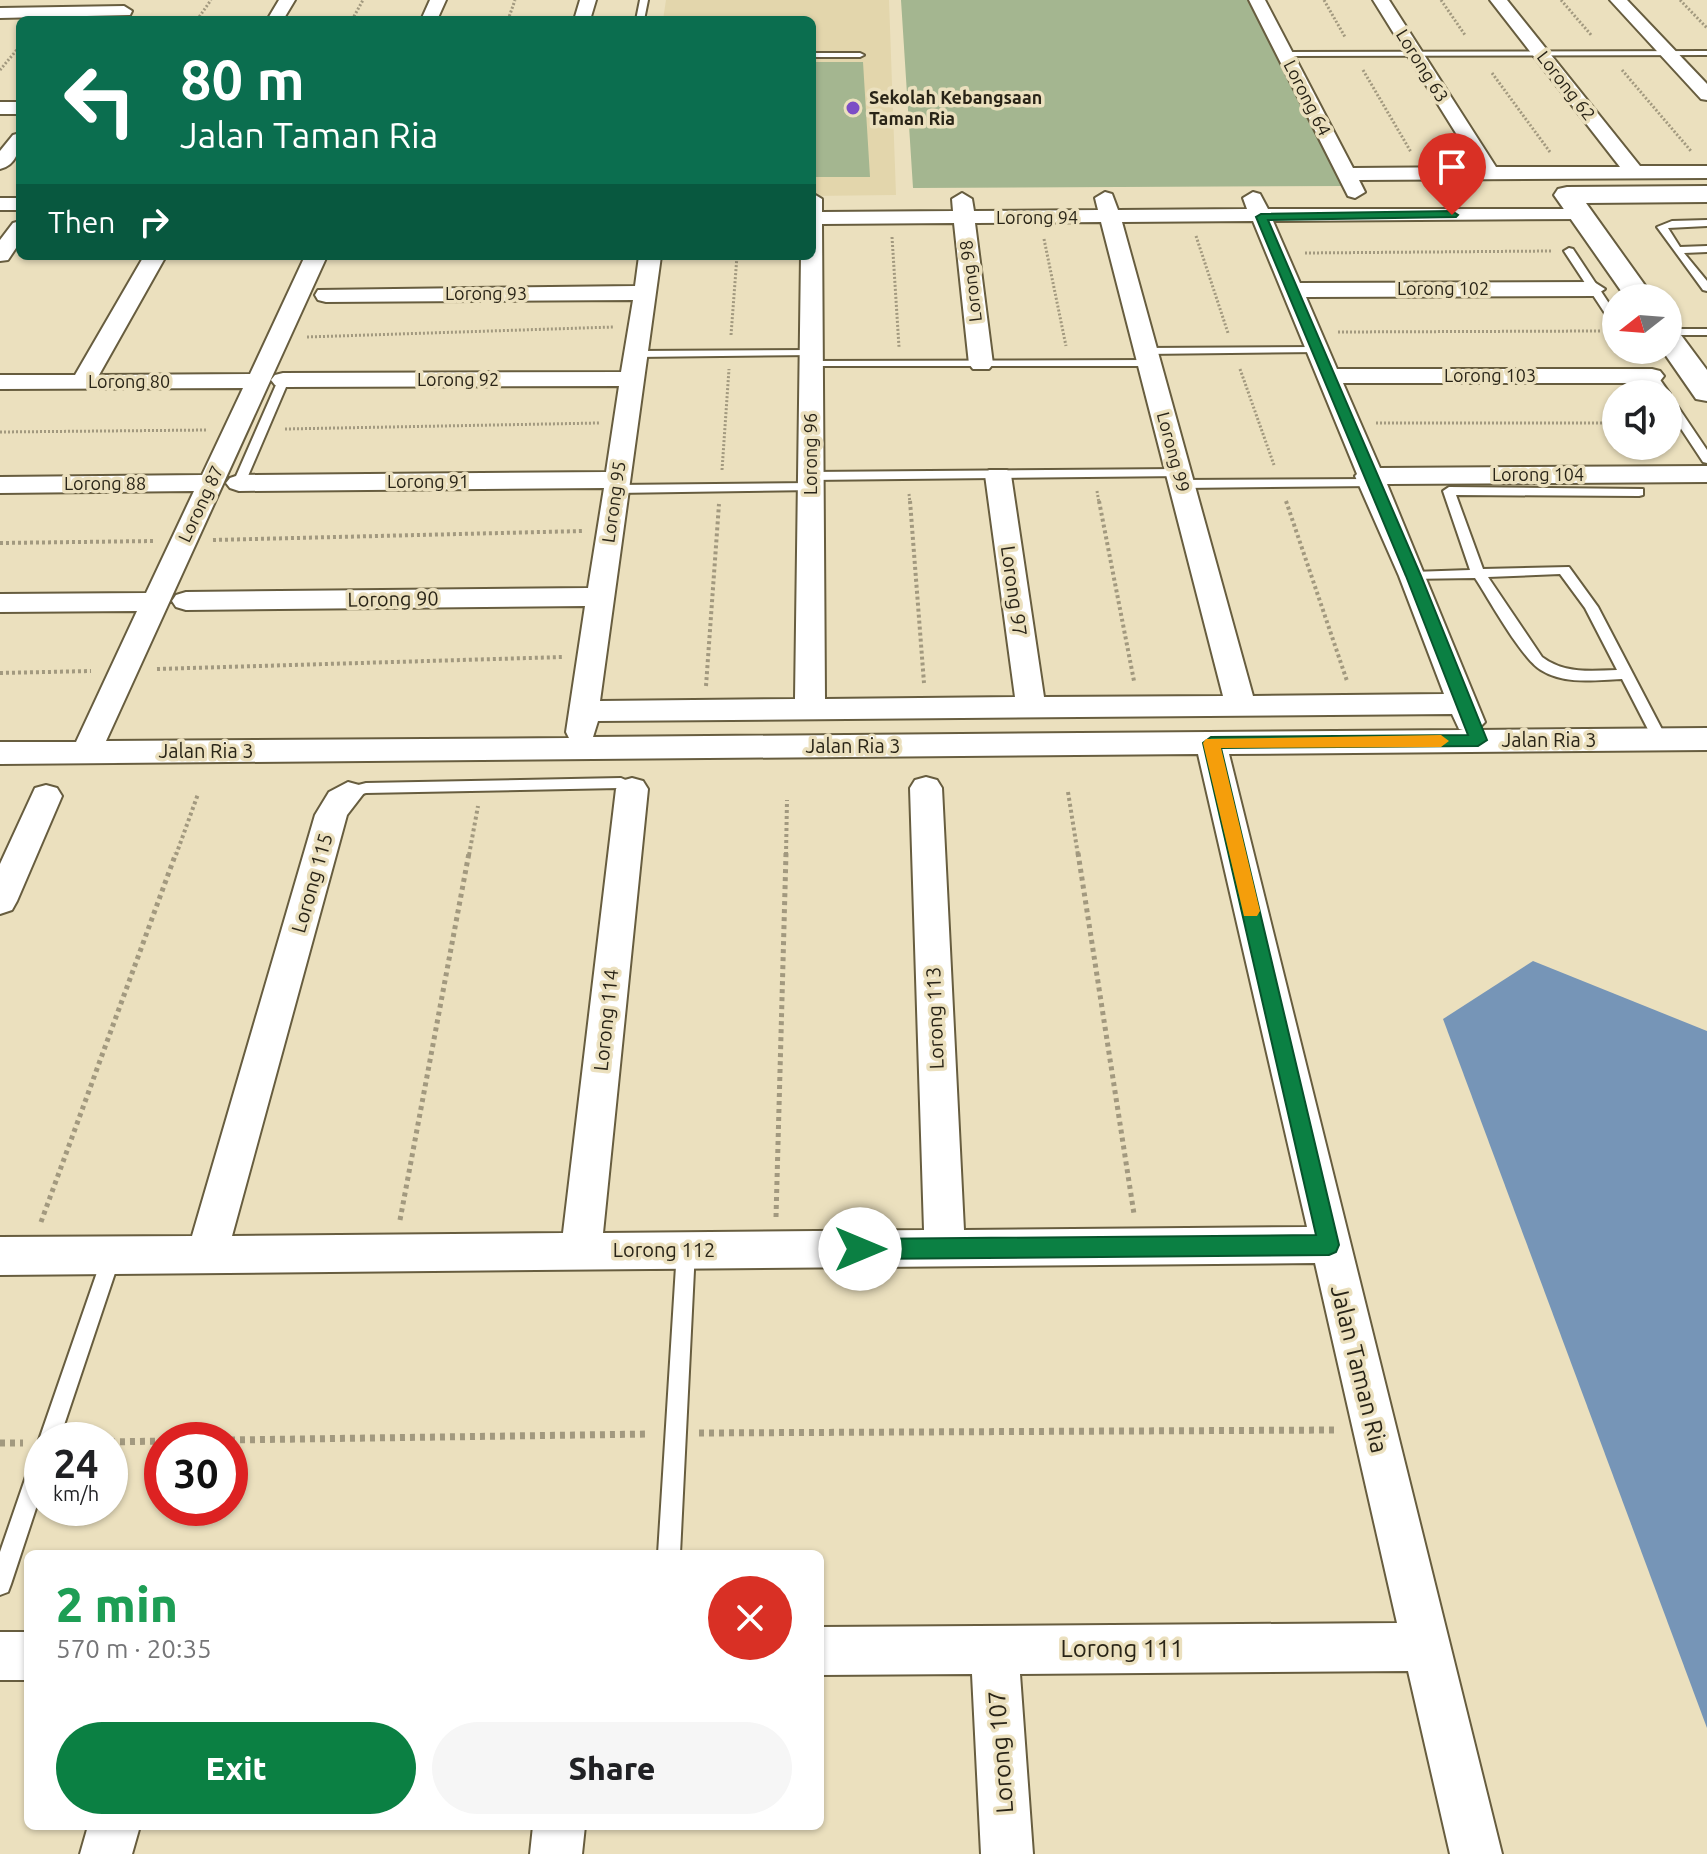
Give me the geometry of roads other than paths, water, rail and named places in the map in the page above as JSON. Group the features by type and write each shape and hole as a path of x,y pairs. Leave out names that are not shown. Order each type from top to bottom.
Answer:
{"street":[{"name":"Lorong 64","path":"1257,0 1358,196"},
{"name":"Lorong 63","path":"1381,0 1490,173"},
{"name":"Lorong 62","path":"1498,0 1635,173"},
{"path":"1618,0 1707,95"},
{"path":"0,13 125,10"},
{"path":"0,163 16,144"},
{"path":"1257,207 1571,194 1635,173 1702,165"},
{"path":"1346,174 1490,173 1571,194 1631,284"},
{"path":"1257,207 1358,196 1707,194"},
{"path":"816,199 963,208 1107,208"},
{"path":"1257,207 1413,576 1478,740"},
{"name":"Lorong 94","path":"816,218 891,218 963,208 1040,218 1107,208 1257,207"},
{"name":"Lorong 98","path":"963,208 981,364"},
{"name":"Lorong 99","path":"1107,208 1241,706"},
{"path":"0,255 16,233"},
{"path":"83,382 153,260"},
{"name":"Lorong 87","path":"86,752 236,430 271,380 278,337 315,260"},
{"name":"Lorong 95","path":"578,748 649,260"},
{"name":"Lorong 96","path":"810,709 812,260"},
{"name":"Lorong 102","path":"1291,290 1594,289"},
{"name":"Lorong 93","path":"326,295 645,293"},
{"path":"1682,355 1707,392"},
{"name":"Lorong 92","path":"271,380 634,367"},
{"name":"Lorong 103","path":"1327,376 1602,383"},
{"name":"Lorong 80","path":"0,382 271,380"},
{"name":"Lorong 104","path":"1370,479 1707,474"},
{"name":"Lorong 97","path":"998,475 1031,707"},
{"name":"Lorong 88","path":"0,485 211,483"},
{"name":"Lorong 91","path":"239,483 617,485"},
{"name":"Lorong 90","path":"186,601 600,597"},
{"path":"0,603 156,602"},
{"path":"584,711 1463,704"},
{"name":"Jalan Ria 3","path":"0,753 1707,739"},
{"name":"Jalan Taman Ria","path":"1211,743 1424,1647 1476,1854"},
{"name":"Lorong 113","path":"926,788 945,1248"},
{"name":"Lorong 114","path":"581,1251 632,789"},
{"name":"Lorong 115","path":"207,1254 331,815 348,793"},
{"path":"0,901 46,796"},
{"name":"Lorong 112","path":"14,1256 1329,1245"},
{"name":"Lorong 111","path":"824,1651 1424,1647"},
{"name":"Lorong 107","path":"995,1650 1007,1854"},
{"path":"0,1656 24,1656"},
{"path":"106,1854 113,1830"},
{"path":"556,1854 559,1830"}],"lane":[{"path":"1285,54 1707,53"},
{"path":"816,55 860,55"},
{"path":"1707,223 1662,227 1707,288"},
{"path":"1677,250 1707,249"},
{"path":"1569,251 1602,301"},
{"path":"1682,334 1707,332"},
{"path":"634,367 812,359 900,364 1070,363 1313,341"},
{"path":"239,483 262,429 271,380"},
{"path":"1682,421 1707,459"},
{"path":"617,485 811,482 908,475 1093,474 1180,479 1370,479"},
{"path":"1625,674 1564,675 1548,671 1537,660 1477,571 1449,491 1639,492"},
{"path":"1413,576 1477,571 1564,570 1591,607 1660,739"},
{"name":"Lorong 115","path":"348,793 366,788 621,783 632,789"},
{"path":"669,1550 686,1250"},
{"path":"55,1422 112,1255"},
{"path":"0,1584 24,1513"}],"water":[{"path":"1533,961 1707,1031 1707,1728 1443,1019"}],"place":[{"name":"Sekolah Kebangsaan Taman Ria","path":"853,108"}]}
